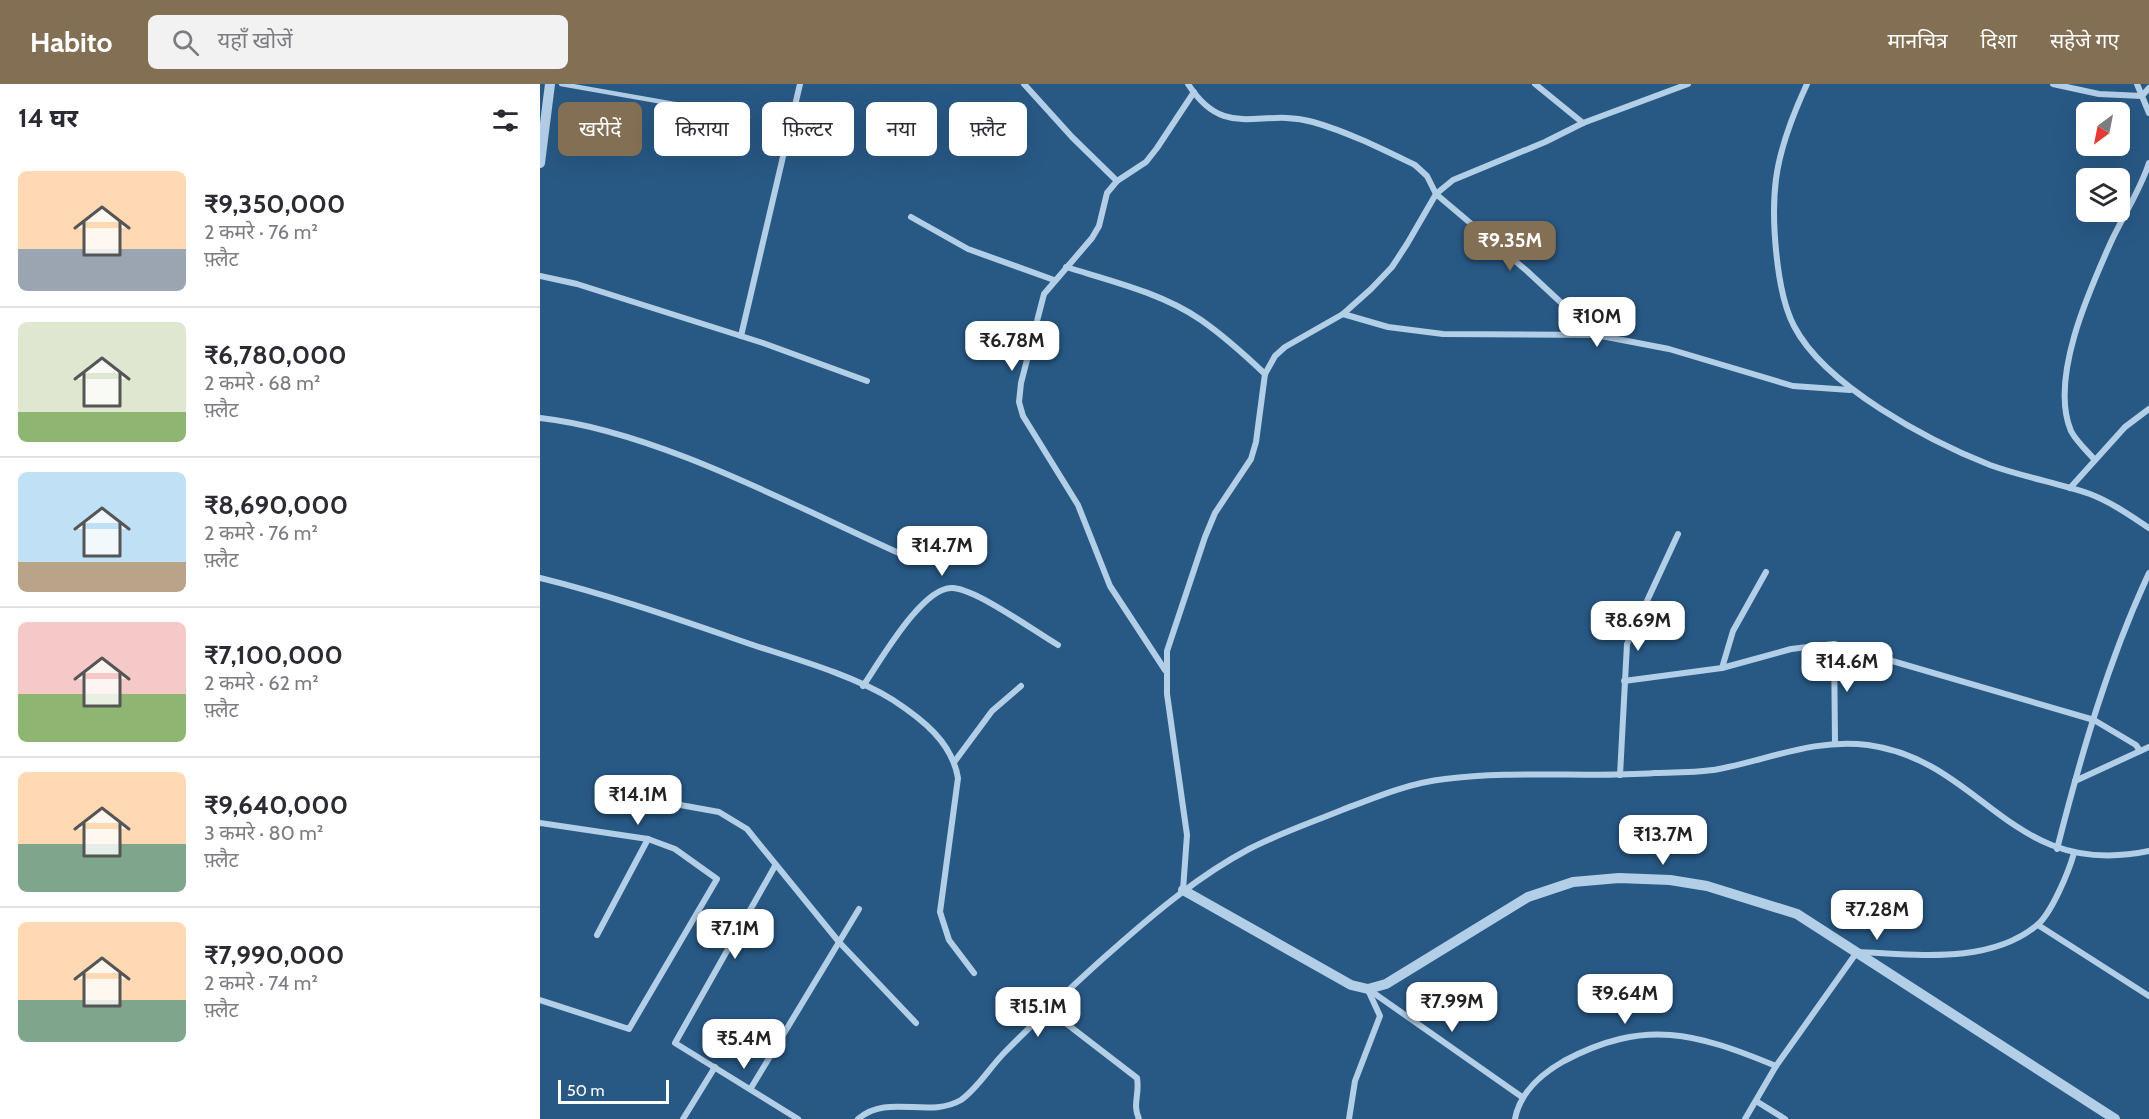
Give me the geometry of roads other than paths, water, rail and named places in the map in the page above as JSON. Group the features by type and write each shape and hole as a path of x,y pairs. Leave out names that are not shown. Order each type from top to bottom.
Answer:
{"street":[{"path":"540,163 550,84"},
{"path":"741,336 800,84"},
{"path":"1024,84 1072,137 1117,181"},
{"path":"1188,84 1194,93 1216,112 1231,119 1290,117 1311,121 1361,140 1415,165 1427,176 1436,194 1527,271 1596,335"},
{"path":"1535,84 1583,123"},
{"path":"1183,890 1187,843 1185,805 1165,670 1167,651 1204,537 1215,513 1251,459 1256,442 1265,374 1275,356 1285,347 1343,314 1392,267 1436,194 1453,180 1545,142 1583,123 1688,84"},
{"path":"1807,84 1776,178 1775,214 1780,272 1793,325 1820,363 1850,390 1962,453 2030,478 2092,495 2149,528"},
{"path":"2052,84 2099,94 2142,96"},
{"path":"2137,84 2149,113"},
{"path":"2142,96 2149,88"},
{"path":"1165,670 1110,586 1078,505 1023,416 1019,402 1021,383 1044,294 1092,238 1099,226 1107,193 1117,181 1146,162 1194,93"},
{"path":"2094,459 2072,433 2065,410 2065,380 2084,308 2110,243 2149,163"},
{"path":"911,217 968,249 1054,280"},
{"path":"1066,267 1127,286 1182,309 1232,344 1265,374"},
{"path":"540,276 577,284 741,336 867,381"},
{"path":"1343,314 1388,327 1443,334 1596,335 1669,349 1793,386 1850,390"},
{"path":"2070,488 2125,427 2149,410"},
{"path":"540,418 629,439 707,466 899,553"},
{"path":"1620,776 1627,644 1678,534"},
{"path":"1722,668 1733,631 1766,572"},
{"path":"2057,849 2075,781 2122,634 2149,573"},
{"path":"540,578 599,593 822,668 891,699 918,718 943,741 955,761 958,778 940,912 950,940 974,973"},
{"path":"863,687 921,605 939,590 952,588 970,592 1058,645"},
{"path":"1624,681 1722,668 1791,649 1834,644 2094,720 2136,745 2140,751"},
{"path":"1834,644 1835,743"},
{"path":"955,761 992,711 1021,686"},
{"path":"858,1119 876,1108 931,1111 946,1108 963,1098 1005,1052 1114,949 1183,890 1275,836 1418,783 1454,778 1540,773 1620,776 1717,769 1800,748 1835,743 1892,750 1926,763 1950,776 2026,834 2057,849 2111,856 2149,851"},
{"path":"2075,781 2149,747"},
{"path":"614,793 719,812 747,829 839,942 916,1023"},
{"path":"540,823 648,839 675,849 717,879 629,1029 540,1000"},
{"path":"597,935 648,839"},
{"path":"1857,952 1929,955 1995,949 2038,925 2067,878 2074,853"},
{"path":"775,866 675,1043 798,1119"},
{"path":"1368,989 1386,984 1528,897 1573,882 1619,878 1670,880 1707,886 1797,914 2115,1119"},
{"path":"1183,890 1351,985 1368,989 1522,1097"},
{"path":"751,1088 859,909"},
{"path":"2038,925 2149,996"},
{"path":"1745,1119 1776,1066 1857,952"},
{"path":"1349,1119 1355,1081 1380,1016 1368,989"},
{"path":"1050,1011 1137,1078 1138,1087 1134,1108 1139,1119"},
{"path":"1515,1119 1522,1097 1543,1074 1579,1054 1614,1040 1645,1034 1701,1038 1776,1066"},
{"path":"683,1119 715,1067"},
{"path":"1756,1101 1785,1119"}],"lane":[{"path":"561,84 663,102"}]}
